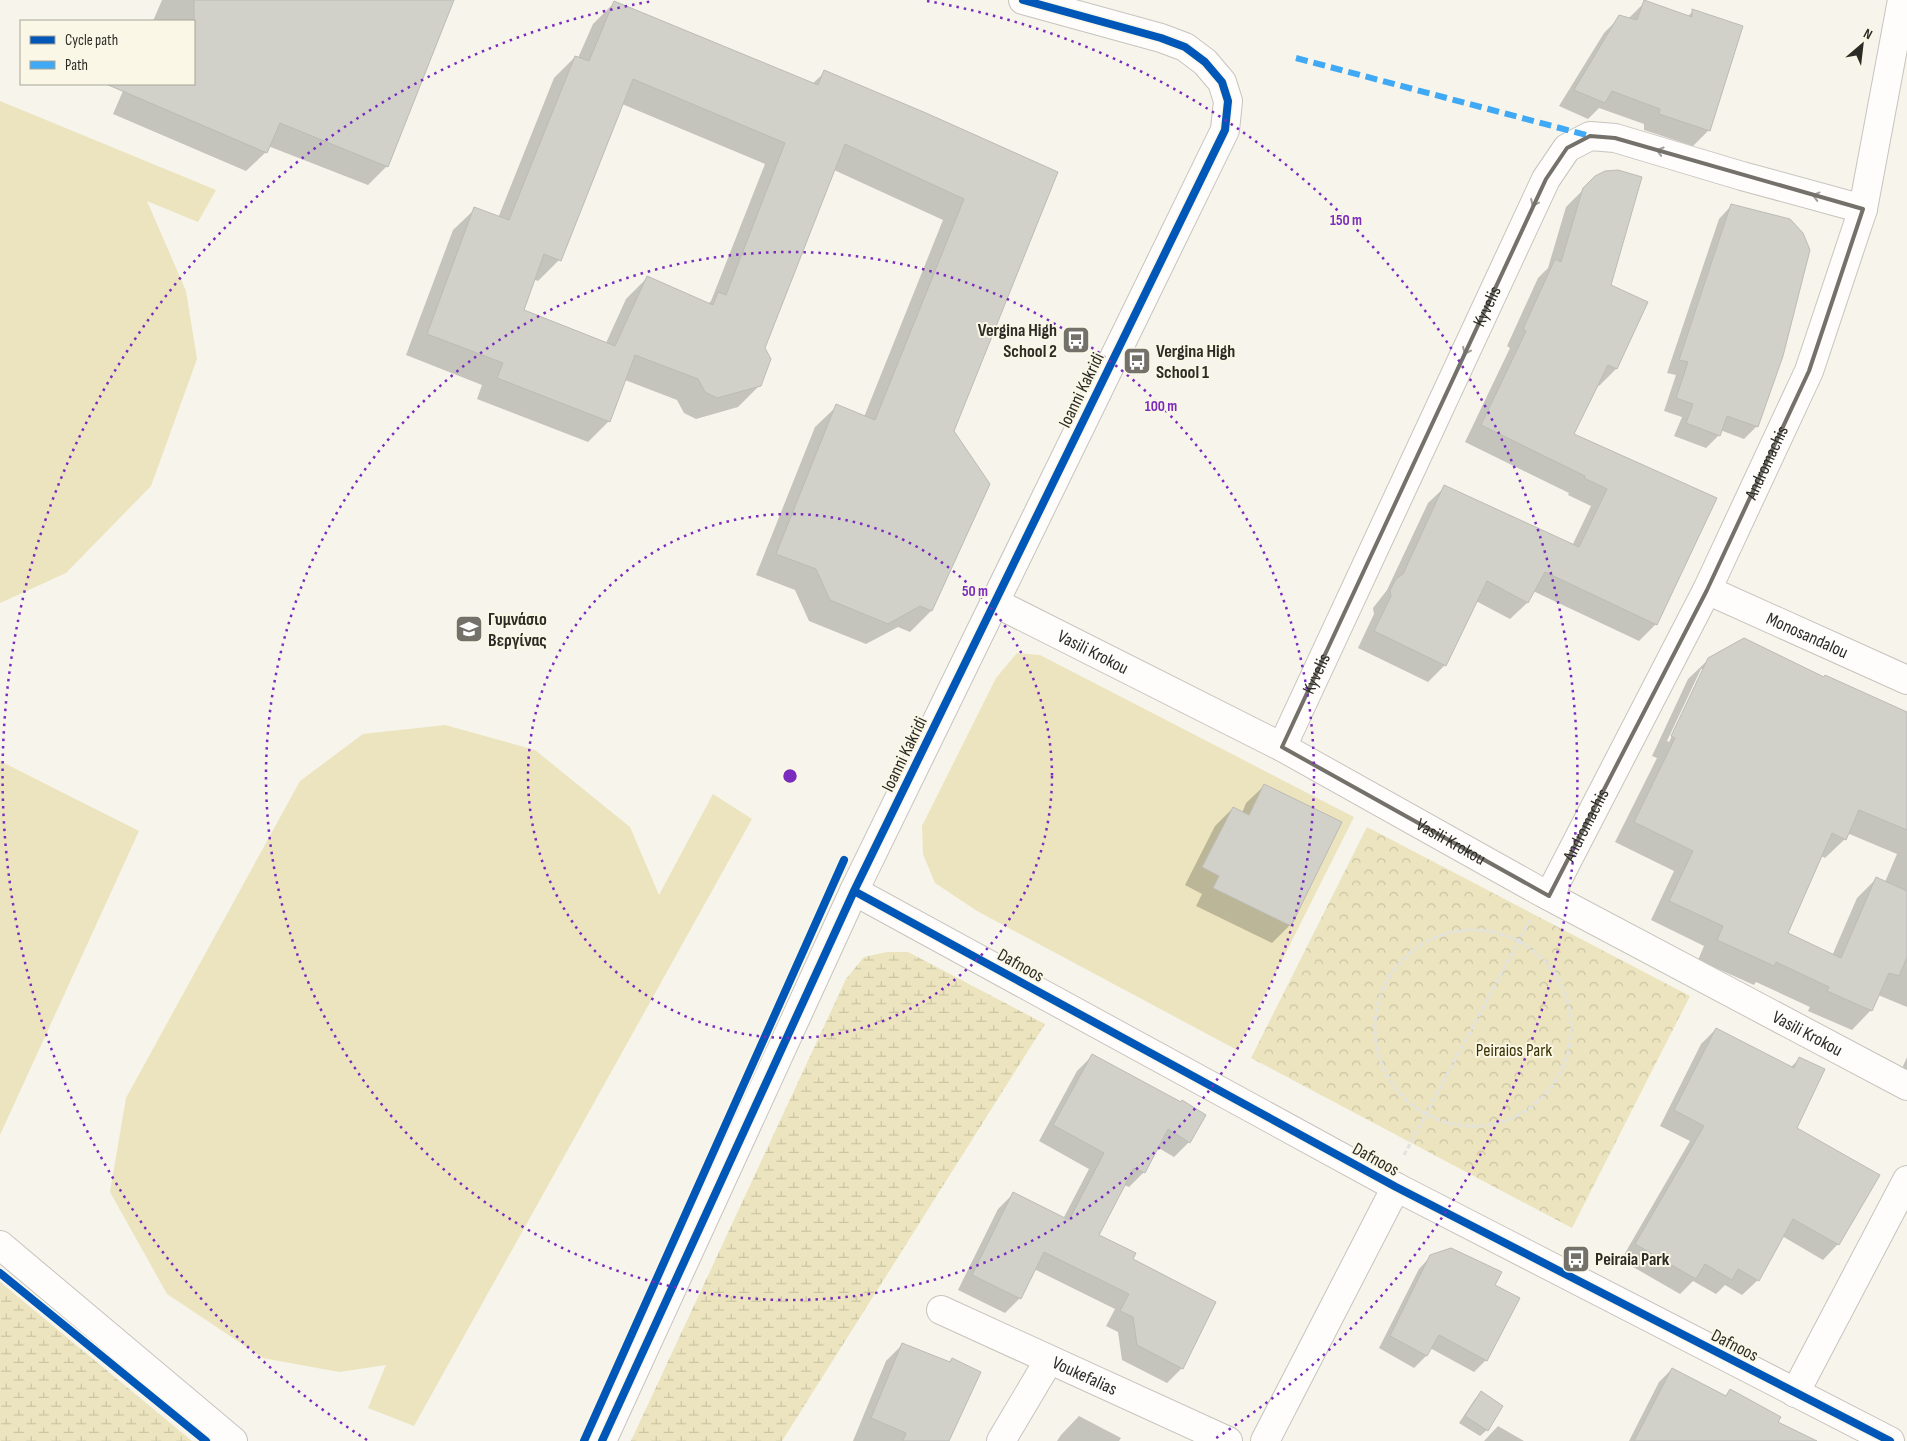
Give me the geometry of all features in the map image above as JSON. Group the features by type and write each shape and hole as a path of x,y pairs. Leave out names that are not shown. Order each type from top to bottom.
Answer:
{"street":[{"name":"Ioanni Kakridi","path":"602,1441 854,891 1225,130 1228,101 1222,82 1205,62 1185,47 1161,38 1023,0"},
{"name":"Andromachis","path":"1549,896 1707,590 1809,371 1863,209 1902,0"},
{"name":"Kyvelis","path":"1282,747 1546,179 1567,148 1590,136 1615,138 1742,176 1863,209"},
{"name":"Monosandalou","path":"1707,590 1907,680"},
{"name":"Vasili Krokou","path":"994,602 1282,747 1549,896 1907,1086"},
{"name":"Dafnoos","path":"854,891 1396,1187 1890,1441"},
{"path":"1795,1393 1907,1180"},
{"path":"1265,1441 1396,1187"},
{"path":"0,1245 233,1441"},
{"name":"Voukefalias","path":"941,1310 1228,1441"},
{"path":"1000,1441 1048,1360"}],"path":[{"path":"1408,1148 1532,917"},
{"path":"1459,930 1490,930 1519,941 1544,959 1562,984 1571,1014 1571,1045 1561,1075 1542,1100 1516,1117 1486,1126 1455,1125 1426,1115 1401,1096 1383,1071 1374,1041 1375,1010 1385,981 1404,956 1429,939 1451,932 1459,930"}],"highlighted area":[{"path":"1590,136 1615,138 1863,209 1809,371 1707,590 1549,896 1282,747 1546,179 1567,148"}],"green space":[{"path":"0,101 216,190 198,222 147,201 186,291 197,359 151,486 66,573 0,603"},
{"path":"1017,653 1040,655 1354,817 1237,1050 977,911 935,883 923,854 922,826 996,678"},
{"path":"445,725 535,750 630,827 659,895 713,794 752,819 414,1426 368,1408 386,1365 339,1372 263,1358 167,1294 110,1192 126,1098 300,781 363,734"},
{"path":"0,761 139,831 0,1135"},
{"name":"Peiraios Park","path":"1367,827 1690,996 1572,1228 1251,1058"},
{"path":"887,952 908,952 1045,1024 782,1441 631,1441 846,979 864,957"},
{"path":"0,1282 192,1441 0,1441"}],"building":[{"path":"194,0 454,0 388,167 280,123 267,153 108,85 195,85"},
{"path":"1644,0 1692,17 1692,9 1743,26 1710,131 1659,114 1660,109 1612,91 1605,103 1574,90 1619,15 1637,20"},
{"path":"614,1 818,85 824,70 1058,172 954,431 990,484 932,611 920,606 888,624 830,600 816,569 776,554 836,404 875,420 964,199 845,144 765,348 771,359 761,386 717,398 705,392 698,379 635,355 610,422 497,378 503,363 427,334 474,207 509,220 575,56 589,61","holes":["633,79 785,143 726,295 718,292 713,305 647,276 615,346 524,310 544,254 561,261"]},
{"path":"1618,170 1642,177 1611,285 1648,302 1617,369 1608,365 1574,434 1717,498 1657,625 1545,572 1528,603 1487,581 1446,666 1374,631 1391,596 1390,590 1396,579 1403,574 1444,485 1579,547 1607,489 1584,478 1585,476 1481,425 1526,331 1523,329 1555,259 1561,262 1583,188 1595,176 1605,171"},
{"path":"1731,204 1790,219 1803,233 1810,250 1783,356 1758,427 1727,416 1720,436 1686,423 1693,404 1676,398 1688,362 1679,360"},
{"path":"1744,638 1824,677 1825,675 1907,712 1907,830 1859,810 1846,840 1832,833 1788,933 1841,958 1876,877 1907,891 1907,957 1899,976 1889,973 1872,1011 1827,991 1829,987 1776,962 1774,966 1717,940 1723,926 1669,901 1693,851 1634,822 1675,738 1671,736 1708,658"},
{"path":"1264,784 1342,822 1291,926 1213,888 1219,876 1202,867 1233,807 1249,815"},
{"path":"1716,1028 1794,1068 1799,1057 1825,1069 1797,1128 1880,1175 1839,1245 1793,1219 1759,1281 1738,1269 1732,1280 1705,1264 1696,1279 1635,1244 1704,1126 1674,1110"},
{"path":"1092,1054 1181,1102 1182,1100 1206,1115 1190,1143 1168,1129 1145,1173 1134,1168 1099,1235 1136,1253 1133,1259 1216,1302 1183,1369 1137,1345 1133,1317 1120,1311 1129,1294 1044,1252 1021,1299 972,1275 1013,1192 1069,1220 1104,1153 1053,1125"},
{"path":"1451,1248 1502,1272 1495,1285 1520,1298 1487,1361 1439,1335 1427,1356 1390,1336 1430,1255"},
{"path":"902,1343 950,1362 952,1358 981,1372 949,1441 903,1441 906,1433 871,1418"},
{"path":"1672,1368 1726,1396 1730,1389 1781,1417 1778,1422 1817,1441 1634,1441"},
{"path":"1481,1391 1503,1406 1488,1431 1465,1416"}],"marked path":[{"path":"1296,58 1590,136"}],"cycle path":[{"path":"602,1441 854,891 1225,130 1228,101 1222,82 1205,62 1185,47 1161,38 1023,0"},
{"path":"584,1441 844,860"},
{"path":"854,891 1396,1187 1890,1441"},
{"path":"0,1273 206,1441"}],"place":[{"name":"Vergina High School 2","path":"1076,340"},
{"name":"Vergina High School 1","path":"1137,361"},
{"name":"Γυμνάσιο Βεργίνας","path":"469,629"},
{"name":"Peiraia Park","path":"1576,1259"}]}
